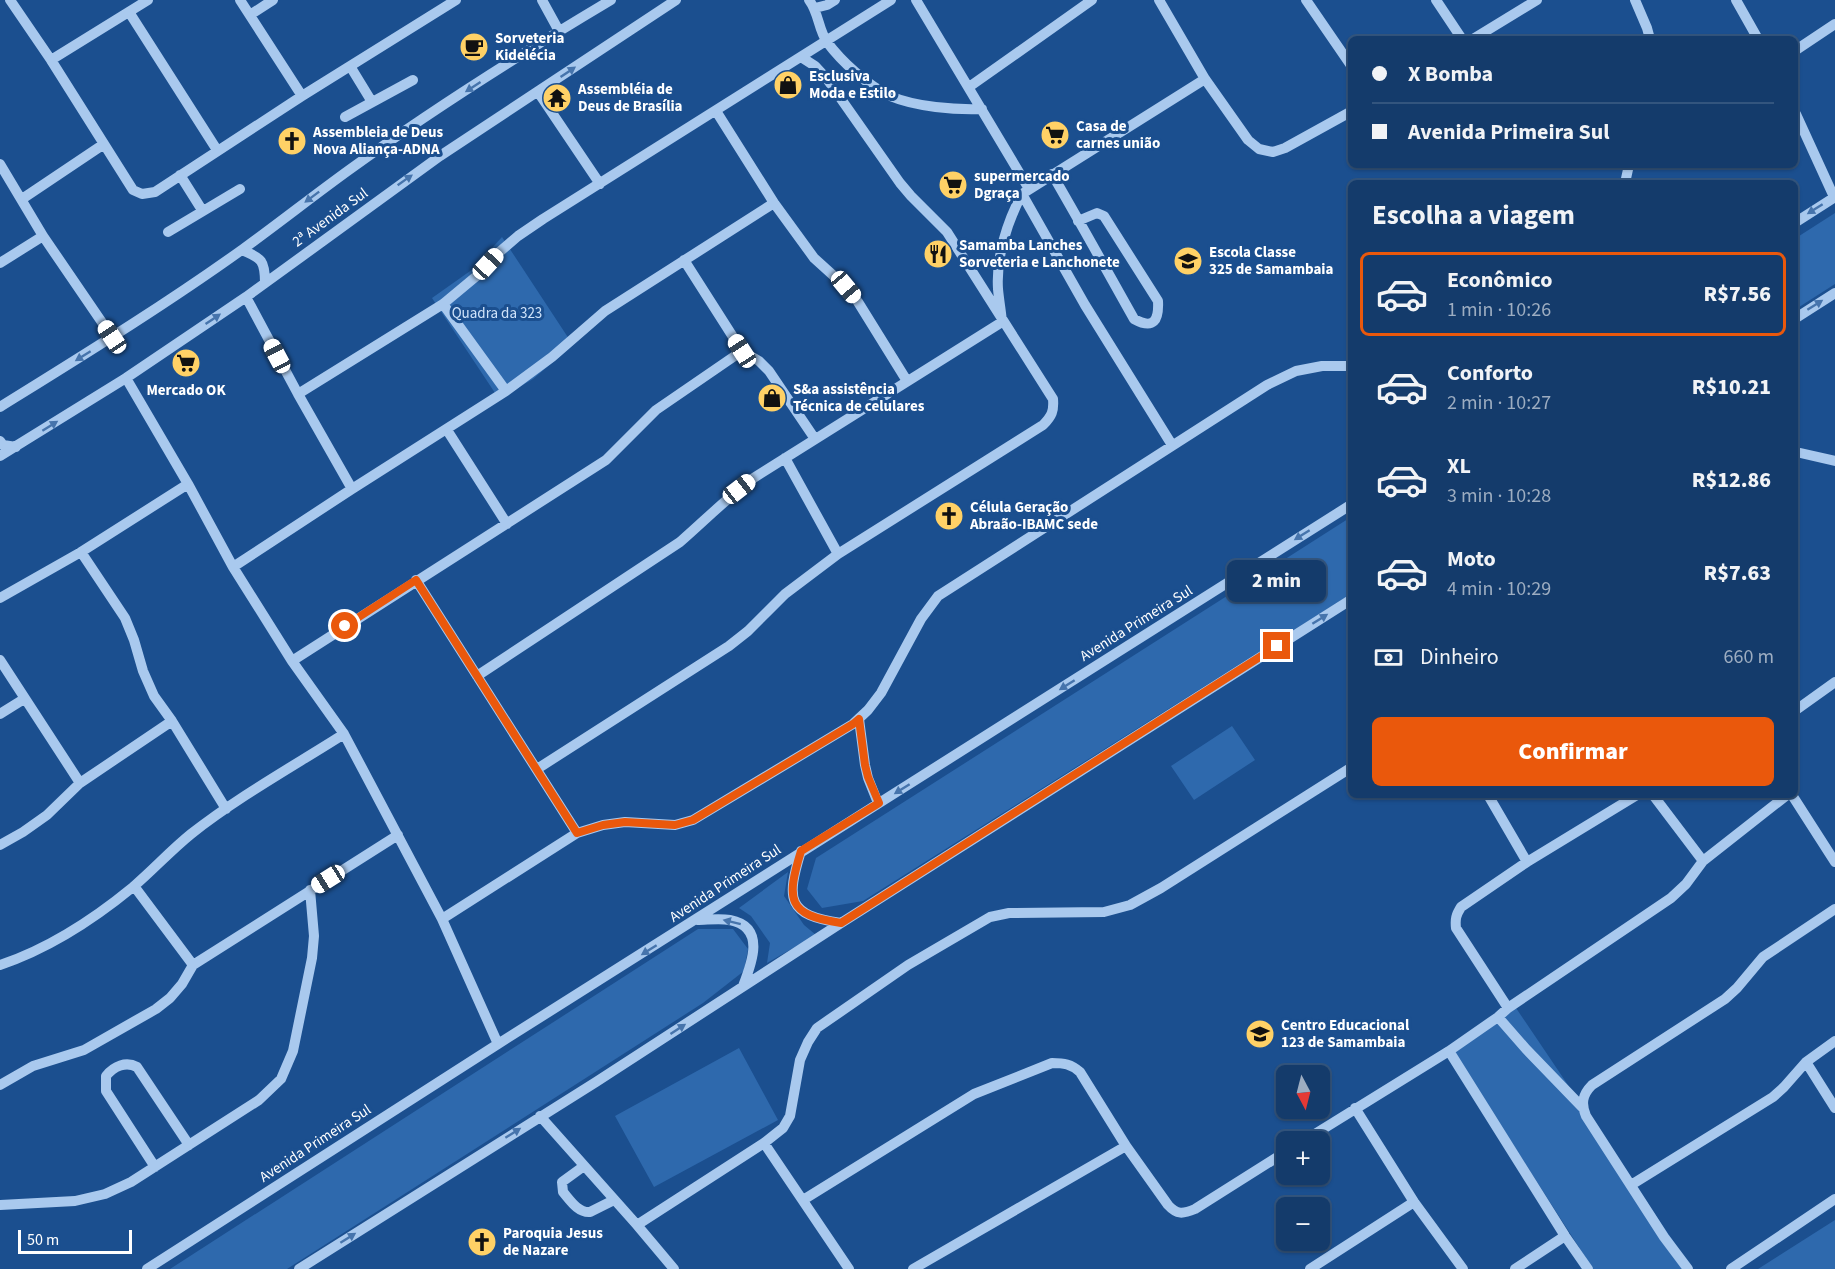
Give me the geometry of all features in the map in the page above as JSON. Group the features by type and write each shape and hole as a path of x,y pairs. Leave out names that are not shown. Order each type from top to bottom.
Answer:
{"street":[{"path":"10,0 51,60 133,190 142,194 155,192 302,96 456,0"},
{"path":"51,60 148,0"},
{"path":"240,0 302,96"},
{"path":"250,15 273,0"},
{"path":"542,0 559,31"},
{"name":"2ᵃ Avenida Sul","path":"0,407 112,337 242,250 350,170 431,114 611,0"},
{"name":"2ᵃ Avenida Sul","path":"0,456 126,378 246,297 440,156 676,0"},
{"path":"835,0 827,5 812,4 827,41 852,69 869,83 890,96 907,101 956,110 982,109"},
{"path":"916,0 982,109 1085,305 1172,445"},
{"path":"969,87 1092,0"},
{"path":"1158,0 1205,79 1248,140 1259,149 1273,152 1285,148 1348,113"},
{"path":"1306,0 1348,61"},
{"path":"1436,0 1460,36"},
{"path":"1478,36 1537,0"},
{"path":"1635,0 1649,36"},
{"path":"1736,0 1756,36"},
{"path":"298,394 443,304 518,236 888,1"},
{"path":"129,12 218,150"},
{"path":"1798,49 1835,24"},
{"path":"537,769 729,646 748,631 785,594 838,554 1043,425 1054,409 1053,399 947,232 900,183 827,79 815,66 801,57"},
{"path":"350,66 372,102"},
{"path":"1002,322 998,273 1002,249 1011,218 1026,191 1205,79"},
{"path":"345,117 413,80"},
{"path":"538,92 600,184"},
{"path":"716,111 774,203 814,258 846,287 858,302 907,381"},
{"path":"1798,118 1834,197 1798,221"},
{"path":"22,199 104,144"},
{"path":"0,164 43,236 112,337"},
{"path":"1052,174 1078,221 1134,319 1143,324 1157,319 1158,301 1104,216 1097,213 1078,221"},
{"path":"180,175 202,210"},
{"path":"168,232 240,189"},
{"path":"233,567 506,391 552,357 605,311 774,203"},
{"path":"0,263 43,236"},
{"path":"242,250 258,256 263,263 265,283"},
{"path":"684,260 742,351 769,371 815,439"},
{"path":"1798,317 1835,293"},
{"path":"246,297 352,489"},
{"path":"443,304 506,391"},
{"path":"477,676 680,542 752,479 1002,322"},
{"path":"292,661 606,460 656,410 742,351"},
{"path":"442,919 577,833 603,825 625,822 675,825 693,820 853,724 881,693 921,618 938,596 1267,385 1296,371 1322,366 1348,366"},
{"path":"126,378 233,567 292,661 344,734 442,919 498,1044"},
{"path":"447,430 507,524"},
{"path":"0,441 3,445 16,447"},
{"path":"1798,452 1835,461"},
{"path":"785,458 838,554"},
{"path":"0,598 81,552 188,484"},
{"name":"Avenida Primeira Sul","path":"147,1269 498,1044 697,920 801,851 1348,507"},
{"path":"81,552 125,618 154,696 226,809"},
{"path":"416,580 577,833"},
{"path":"299,1269 1348,602"},
{"path":"0,660 80,783"},
{"path":"1798,709 1835,682"},
{"path":"0,714 24,699"},
{"path":"859,719 865,765 879,803"},
{"path":"0,845 47,815 80,783 172,721"},
{"path":"0,965 45,946 84,924 134,886 164,856 226,809 344,734"},
{"path":"637,1225 764,1143 783,1128 790,1116 800,1060 817,1028 908,965 990,917 1010,913 1104,912 1130,905 1161,888 1348,770"},
{"path":"1490,798 1527,862"},
{"path":"1508,1008 1456,928 1455,920 1461,907 1527,862 1632,798"},
{"path":"1655,798 1703,861"},
{"path":"1319,1131 1449,1051 1508,1008 1671,898 1686,884 1703,861 1783,798"},
{"path":"1794,798 1835,862"},
{"path":"0,1085 33,1066 84,1050 156,1009 182,984 193,965 398,835"},
{"path":"801,851 793,877 796,906 806,915 841,923"},
{"path":"134,886 193,965"},
{"path":"0,1205 75,1201 105,1194 131,1182 259,1100 281,1078 293,1051 312,958 314,936 310,890"},
{"path":"1582,1107 1586,1091 1592,1085 1725,999 1763,957 1835,909"},
{"path":"697,920 730,920 743,925 751,934 754,950 752,963 743,986"},
{"path":"1498,1017 1582,1107 1664,1237 1688,1269"},
{"path":"1631,1185 1773,1097 1784,1088 1806,1062 1835,1041"},
{"path":"1449,1051 1588,1269"},
{"path":"1806,1062 1835,1108"},
{"path":"155,1167 106,1091 106,1076 111,1070 130,1063 137,1067 189,1145"},
{"path":"803,1200 974,1094 1052,1064 1064,1063 1074,1066 1080,1072 1126,1146 1168,1205 1179,1214 1195,1209 1276,1158"},
{"path":"1355,1108 1414,1202 1463,1269"},
{"path":"540,1116 674,1269"},
{"path":"764,1143 849,1269"},
{"path":"913,1269 1126,1146"},
{"path":"584,1166 562,1182 563,1192 585,1213 614,1200"},
{"path":"1731,1269 1835,1199"},
{"path":"1310,1269 1414,1202"},
{"path":"1515,1269 1565,1236"}],"green space":[{"path":"1835,213 1835,284 1798,308 1798,237"},
{"name":"Quadra da 323","path":"502,237 573,345 533,379 499,399 432,298 473,269"},
{"path":"1348,519 1348,596 863,901 822,908 807,889 816,858"},
{"path":"1232,726 1255,760 1194,800 1171,766"},
{"path":"788,872 784,896 804,925 816,935 767,963 770,943 751,916 739,908"},
{"path":"698,929 733,929 748,949 744,971 703,1003 287,1269 170,1269"},
{"path":"1516,1008 1692,1269 1593,1269 1454,1053"},
{"path":"739,1048 778,1120 654,1187 615,1116"},
{"path":"1835,1220 1835,1269 1758,1269"}],"place":[{"name":"Sorveteria Kidelécia","path":"474,47"},
{"name":"Esclusiva Moda e Estilo","path":"788,85"},
{"name":"Assembléia de Deus de Brasília","path":"557,98"},
{"name":"Casa de carnes união","path":"1055,135"},
{"name":"Assembleia de Deus Nova Aliança-ADNA","path":"292,141"},
{"name":"supermercado Dgraça","path":"953,185"},
{"name":"Samamba Lanches Sorveteria e Lanchonete","path":"938,254"},
{"name":"Escola Classe 325 de Samambaia","path":"1188,261"},
{"name":"Mercado OK","path":"186,363"},
{"name":"S&a assistência Técnica de celulares","path":"772,398"},
{"name":"Célula Geração Abraão-IBAMC sede","path":"949,516"},
{"name":"Centro Educacional 123 de Samambaia","path":"1260,1034"},
{"name":"Paroquia Jesus de Nazare","path":"482,1242"}],"route":[{"path":"345,626 416,580 577,833 603,825 625,822 675,825 693,820 859,719 865,765 879,803 801,851 793,877 796,906 806,915 841,923 1277,646"}]}
